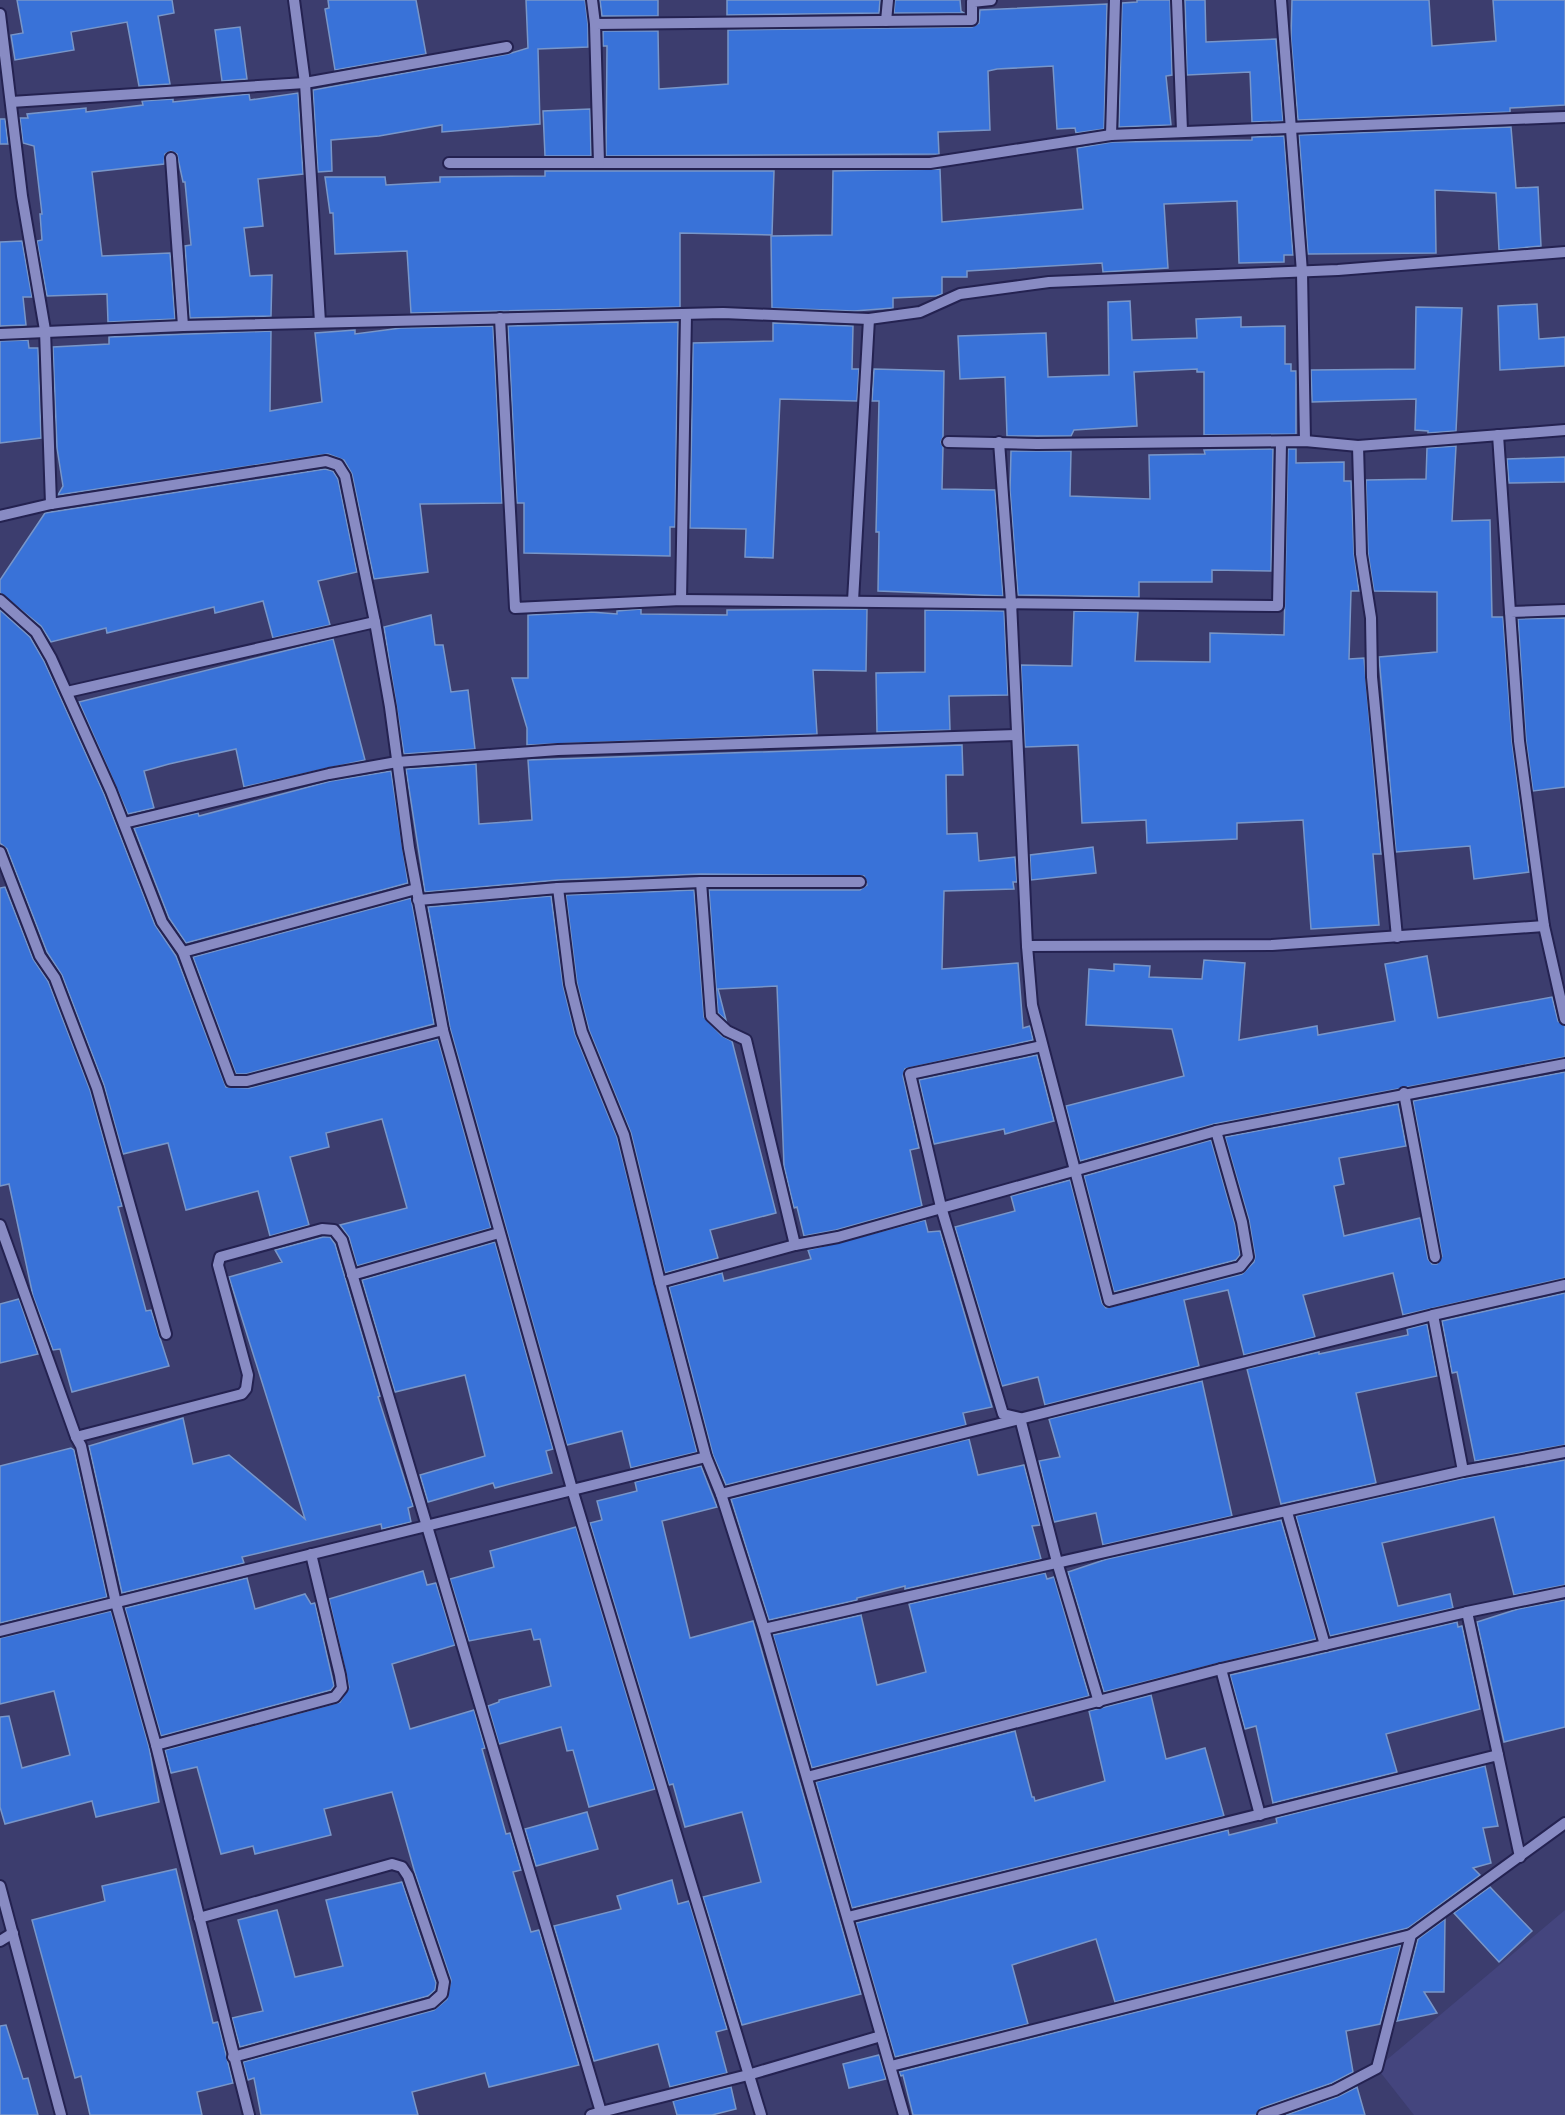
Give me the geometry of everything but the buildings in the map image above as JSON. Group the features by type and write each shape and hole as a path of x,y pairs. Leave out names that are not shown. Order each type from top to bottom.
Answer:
{"street":[{"path":"294,0 305,83 320,322"},
{"path":"592,0 595,24 599,163"},
{"path":"886,21 888,0"},
{"path":"595,24 972,20 972,2 991,0"},
{"path":"1111,135 1115,0"},
{"path":"1177,0 1182,131"},
{"path":"1281,0 1302,272 1305,441"},
{"path":"0,14 22,196 45,330 51,504"},
{"path":"10,102 305,83 507,47"},
{"path":"449,163 930,163 1111,135 1565,117"},
{"path":"171,158 183,326"},
{"path":"0,334 45,330 686,314 869,319 920,312 960,294 1049,282 1302,272 1565,252"},
{"path":"681,600 686,314"},
{"path":"500,318 515,608 681,600 1278,606 1281,443"},
{"path":"853,601 869,319"},
{"path":"948,442 1281,443 1305,441 1358,446 1565,430"},
{"path":"1498,435 1519,741 1544,926 1565,1019"},
{"path":"999,442 1011,602 1016,735 1032,1005 1077,1169 1109,1301 1240,1267 1248,1257 1242,1222 1216,1131"},
{"path":"1358,446 1361,554 1371,618 1372,677 1397,937"},
{"path":"0,516 51,504 326,461 338,465 345,476 375,622 417,894 443,1030 572,1489 761,2115"},
{"path":"0,600 36,632 67,692 124,823 162,922 183,952 231,1081 247,1081 443,1030"},
{"path":"1510,612 1565,610"},
{"path":"67,692 375,622"},
{"path":"124,823 329,774 397,762 558,750 1016,735"},
{"path":"0,852 5,879 40,956 55,978 97,1088 166,1334"},
{"path":"183,952 417,894 701,882 860,882"},
{"path":"701,882 711,1016 727,1031 746,1040 795,1245"},
{"path":"558,888 572,993 582,1032 624,1135 706,1457 721,1494 764,1629 904,2115"},
{"path":"1027,946 1272,945 1544,926"},
{"path":"1020,1418 1004,1414 941,1207 910,1074 1042,1046"},
{"path":"660,1282 795,1245 838,1237 1216,1131 1404,1093 1565,1064"},
{"path":"1404,1093 1435,1257"},
{"path":"0,1225 81,1446 116,1603 156,1745 249,2115"},
{"path":"76,1437 242,1394 246,1389 248,1376 218,1265 220,1257 322,1229 334,1230 342,1240 598,2114 748,2075 881,2036"},
{"path":"352,1275 499,1233"},
{"path":"721,1494 1433,1315 1565,1285"},
{"path":"1433,1315 1463,1471"},
{"path":"1020,1418 1057,1562 1099,1702"},
{"path":"764,1629 1463,1471 1565,1452"},
{"path":"0,1631 706,1457"},
{"path":"1287,1512 1325,1645"},
{"path":"156,1745 335,1697 342,1688 340,1675 311,1554"},
{"path":"807,1777 1221,1669 1467,1612 1565,1592"},
{"path":"1467,1612 1520,1857"},
{"path":"1221,1669 1260,1815"},
{"path":"848,1917 1498,1755"},
{"path":"891,2066 1411,1935 1565,1823"},
{"path":"199,1918 392,1864 402,1867 408,1876 444,1982 442,1994 432,2003 233,2057"},
{"path":"0,1886 61,2115"},
{"path":"0,1941 13,1933"},
{"path":"1263,2115 1335,2090 1377,2068 1411,1935"}],"shaded area":[{"path":"1565,1910 1565,2115 1414,2115 1377,2068"}]}
